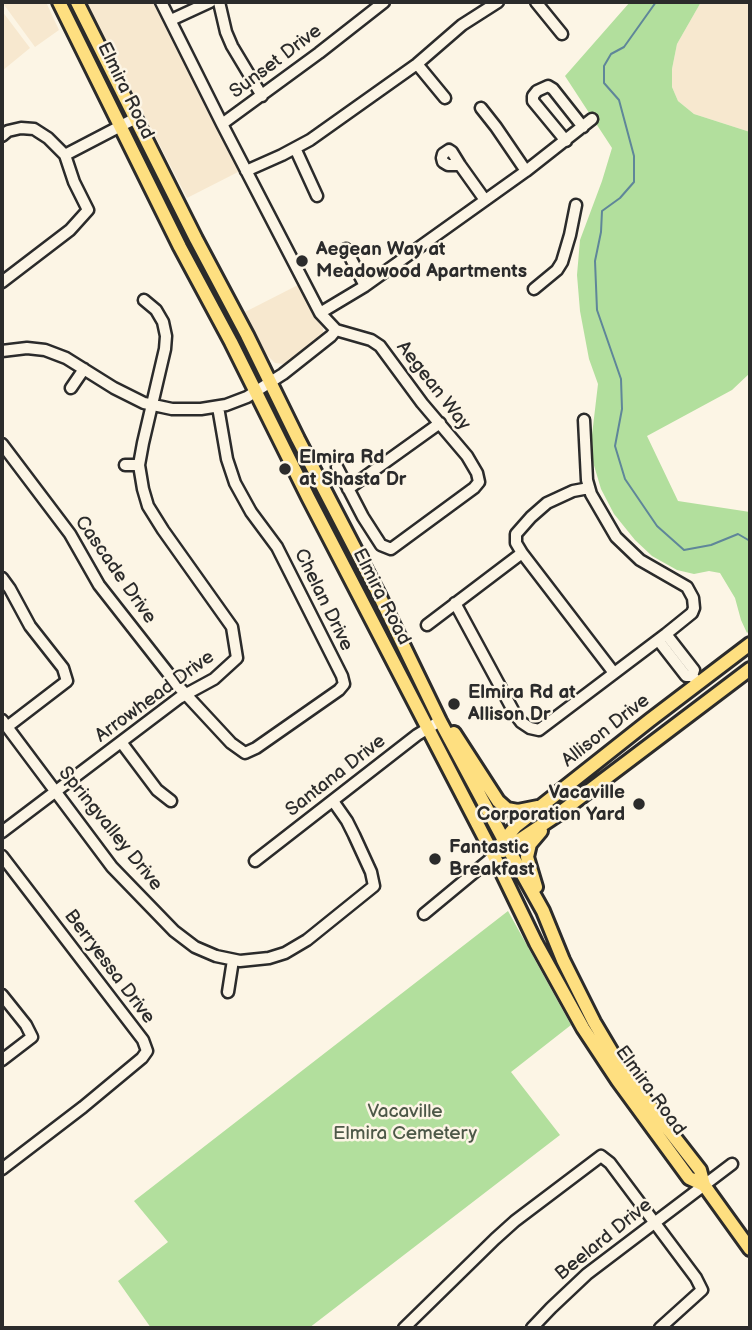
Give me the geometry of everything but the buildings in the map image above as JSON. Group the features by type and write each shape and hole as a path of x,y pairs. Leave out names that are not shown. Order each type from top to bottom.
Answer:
{"main road":[{"name":"Elmira Road","path":"59,2 536,943 583,1028 618,1081 689,1178 704,1185"},
{"name":"Elmira Road","path":"77,2 271,381 438,716 543,911 568,970 599,1031 640,1093 700,1170 704,1185 750,1250"},
{"name":"Allison Drive","path":"494,856 506,844 516,827 696,680 750,644"},
{"name":"Allison Drive","path":"506,844 557,815 750,669"},
{"path":"438,716 466,750 498,801 507,809 518,811 542,806"},
{"path":"543,911 529,867 528,849 557,815"}],"street":[{"path":"4,352 27,348 58,354 130,397 152,405 188,410 218,407 236,402 255,392 283,374 331,337 336,330 320,313 161,2"},
{"path":"171,20 210,2"},
{"path":"219,2 232,46 262,96"},
{"name":"Sunset Drive","path":"222,124 384,2"},
{"path":"246,172 310,140 354,111 417,64 447,37 498,2"},
{"path":"536,2 562,34"},
{"path":"417,64 445,98"},
{"path":"566,141 533,101 537,91 548,86 553,89 583,127"},
{"path":"481,108 526,171"},
{"path":"65,155 136,118"},
{"path":"320,313 365,286 526,171 592,119"},
{"path":"2,136 8,131 20,128 34,129 48,138 65,155 88,211 70,230 2,282"},
{"path":"295,148 317,196"},
{"path":"460,165 485,200"},
{"path":"534,289 557,270 562,262 576,205"},
{"path":"346,249 365,286"},
{"name":"Arrowhead Drive","path":"2,832 186,694 214,679 237,658 232,627 163,530 148,506 142,489 139,465 166,336 163,322 156,310 144,300"},
{"name":"Aegean Way","path":"336,330 370,340 380,346 422,403 467,457 479,482 391,549 381,545 337,467"},
{"path":"71,388 84,369"},
{"name":"Chelan Drive","path":"218,407 227,459 238,490 277,547 344,684 256,748 245,753 231,743"},
{"path":"455,603 515,714 530,728 539,730 692,613 694,608 687,587 640,560 616,537 596,504 587,480 584,420"},
{"path":"348,489 440,422"},
{"name":"Cascade Drive","path":"2,444 69,534 99,585 178,687 231,743"},
{"path":"125,465 139,465"},
{"path":"589,488 573,491 547,503 516,534 516,542 614,673"},
{"path":"427,625 522,553"},
{"path":"2,578 30,626 63,668 68,681 4,723"},
{"path":"662,637 694,670 696,680"},
{"name":"Santana Drive","path":"255,860 428,728 438,716"},
{"name":"Springvalley Drive","path":"4,723 112,867 174,931 195,947 216,956 240,961 269,958 285,953 307,940 374,887 371,872 354,835 333,801"},
{"path":"121,742 157,790 171,802"},
{"name":"Berryessa Drive","path":"2,856 143,1040 147,1051 83,1107 2,1170"},
{"name":"Allison Drive","path":"424,914 494,856"},
{"path":"228,992 233,960"},
{"path":"2,995 32,1037 2,1060"},
{"path":"404,1328 515,1221 601,1156 610,1163 696,1278 702,1290 660,1328"},
{"name":"Beelard Drive","path":"531,1328 587,1274 732,1164"}],"shaded area":[{"path":"2,2 46,2 59,30 35,47"},
{"path":"86,2 154,2 240,171 187,198"},
{"path":"701,2 750,2 750,132 694,114 678,101 672,87 677,44"},
{"path":"2,11 30,48 2,71"},
{"path":"298,285 323,328 323,334 290,362 275,363 266,354 245,312"}],"green space":[{"path":"630,2 701,2 677,44 672,87 678,101 694,114 750,132 750,373 732,390 647,436 678,501 750,512 750,630 747,633 735,598 720,573 709,571 694,574 677,570 652,556 635,540 614,514 601,489 590,452 598,384 589,359 580,311 577,275 580,240 612,148 565,76"},
{"name":"Vacaville Elmira Cemetery","path":"508,911 571,1025 511,1072 560,1135 309,1328 151,1328 118,1281 168,1242 134,1201"}],"waterway":[{"path":"656,2 624,47 611,54 604,66 604,83 619,100 634,156 634,182 620,198 602,211 595,261 597,310 621,379 622,409 615,446 625,479 657,526 684,550 711,545 738,534 750,541"}],"place":[{"name":"Aegean Way at Meadowood Apartments","path":"302,261"},
{"name":"Elmira Rd at Shasta Dr","path":"285,469"},
{"name":"Elmira Rd at Allison Dr","path":"454,704"},
{"name":"Vacaville Corporation Yard","path":"639,804"},
{"name":"Fantastic Breakfast","path":"435,859"}]}
